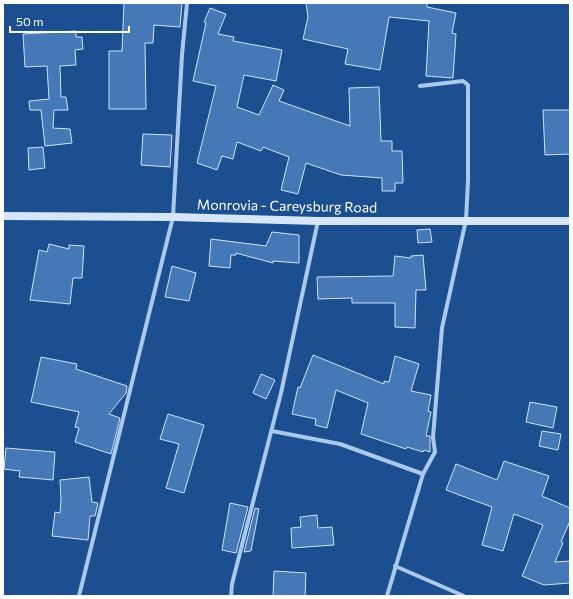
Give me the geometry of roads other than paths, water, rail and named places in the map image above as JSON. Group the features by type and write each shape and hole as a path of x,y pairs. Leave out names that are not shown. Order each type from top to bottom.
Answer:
{"main road":[{"name":"Monrovia - Careysburg Road","path":"3,216 173,217 318,221 570,220"}],"street":[{"path":"79,596 173,217 182,55 187,3"},
{"path":"387,596 423,474 435,452 433,437 442,328 466,220 468,181 468,85 463,81 420,86"},
{"path":"231,596 232,584 272,431 318,221"},
{"path":"272,431 340,444 423,474"},
{"path":"395,566 464,596"}]}
